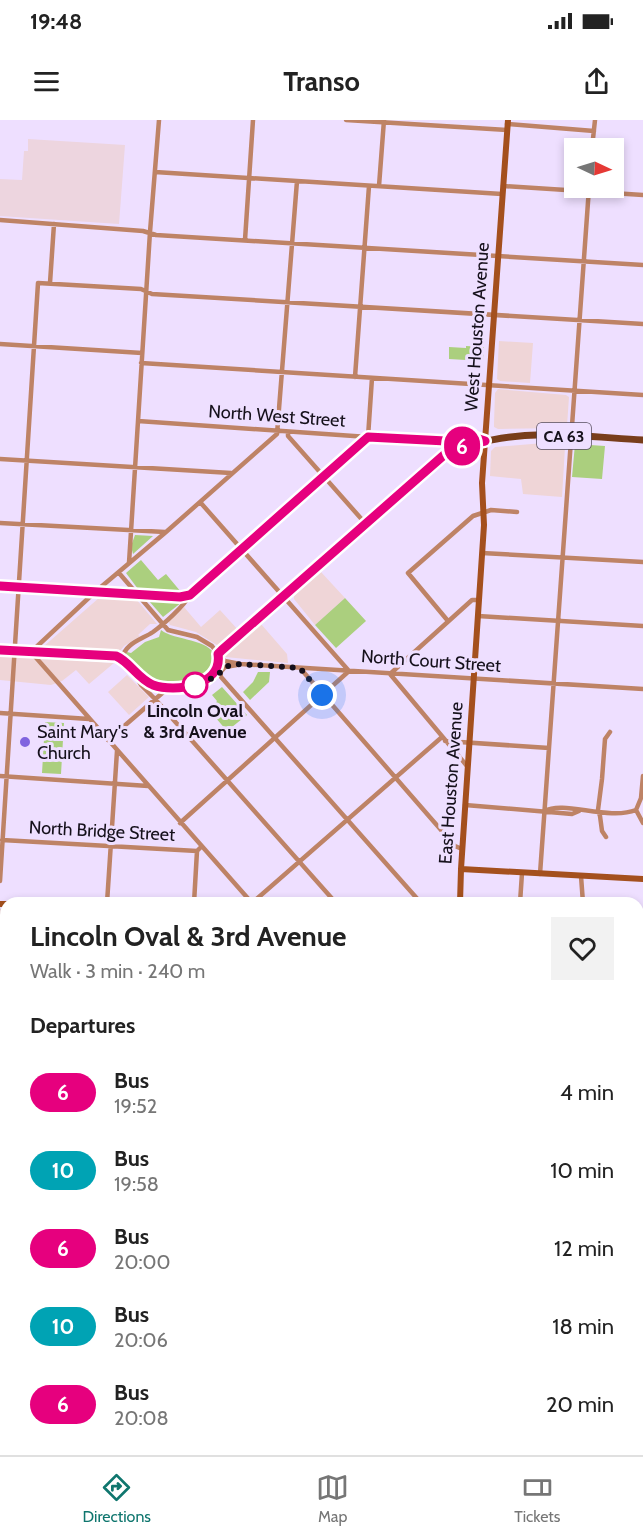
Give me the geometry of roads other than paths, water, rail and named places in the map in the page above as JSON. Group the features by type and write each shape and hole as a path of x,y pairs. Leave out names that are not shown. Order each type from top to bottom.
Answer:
{"main road":[{"name":"West Houston Avenue","path":"473,680 482,553 482,486 507,125"},
{"name":"CA 63","path":"201,682 213,672 218,657 365,523 449,451 511,436 643,440"},
{"name":"North West Street","path":"368,437 446,441 476,438 485,441"},
{"path":"0,586 180,597 190,595 368,437"},
{"path":"446,441 451,446 449,451"},
{"path":"0,650 110,656 122,659 135,673 150,683 167,688 181,689 201,682"},
{"name":"East Houston Avenue","path":"458,897 473,680"},
{"path":"461,869 643,879"}],"street":[{"path":"129,563 159,120"},
{"path":"245,240 254,120"},
{"path":"346,120 507,125 594,131"},
{"path":"593,138 595,120"},
{"path":"380,186 384,121"},
{"path":"155,172 502,194"},
{"path":"246,897 199,849 180,823 31,652 95,592 277,434 297,181"},
{"path":"355,377 369,186"},
{"path":"502,186 564,189"},
{"path":"624,193 643,195"},
{"path":"540,874 588,198"},
{"path":"0,220 150,232 156,235 643,265"},
{"path":"50,283 54,224"},
{"path":"0,882 38,283 141,289 152,294 643,324"},
{"path":"0,344 142,353"},
{"path":"141,363 643,395"},
{"path":"368,437 372,378"},
{"name":"North West Street","path":"138,421 368,437"},
{"path":"288,432 288,436 365,523"},
{"path":"0,459 232,473"},
{"path":"180,823 349,671 200,502"},
{"path":"448,621 408,573 473,516 483,512 517,512"},
{"path":"0,523 166,532"},
{"path":"482,553 643,562"},
{"path":"119,573 162,624"},
{"path":"122,659 130,645 154,631 187,601 190,595"},
{"path":"467,766 390,674 472,600 479,600"},
{"path":"478,616 643,626"},
{"name":"North Court Street","path":"162,624 171,631 197,637 212,646 218,657 240,664 643,689"},
{"path":"218,657 219,675 416,897"},
{"path":"201,682 219,675 225,667 240,664"},
{"path":"300,668 455,846 462,849"},
{"path":"135,673 141,685 331,897"},
{"path":"108,740 167,688"},
{"path":"0,713 89,719"},
{"path":"606,837 602,831 597,810 605,739 610,732"},
{"path":"259,897 395,777 444,739 469,743 549,748"},
{"path":"107,897 117,751"},
{"path":"0,776 148,786"},
{"path":"636,810 641,798 643,776"},
{"path":"465,805 545,811 550,808 573,809 620,814 636,810"},
{"path":"636,810 643,823"},
{"name":"North Bridge Street","path":"1,840 199,849"},
{"path":"195,897 199,849"},
{"path":"520,897 522,873"},
{"path":"581,876 583,897"}],"place":[{"name":"Lincoln Oval & 3rd Avenue","path":"195,685"},
{"name":"Saint Mary's Church","path":"25,742"}]}
